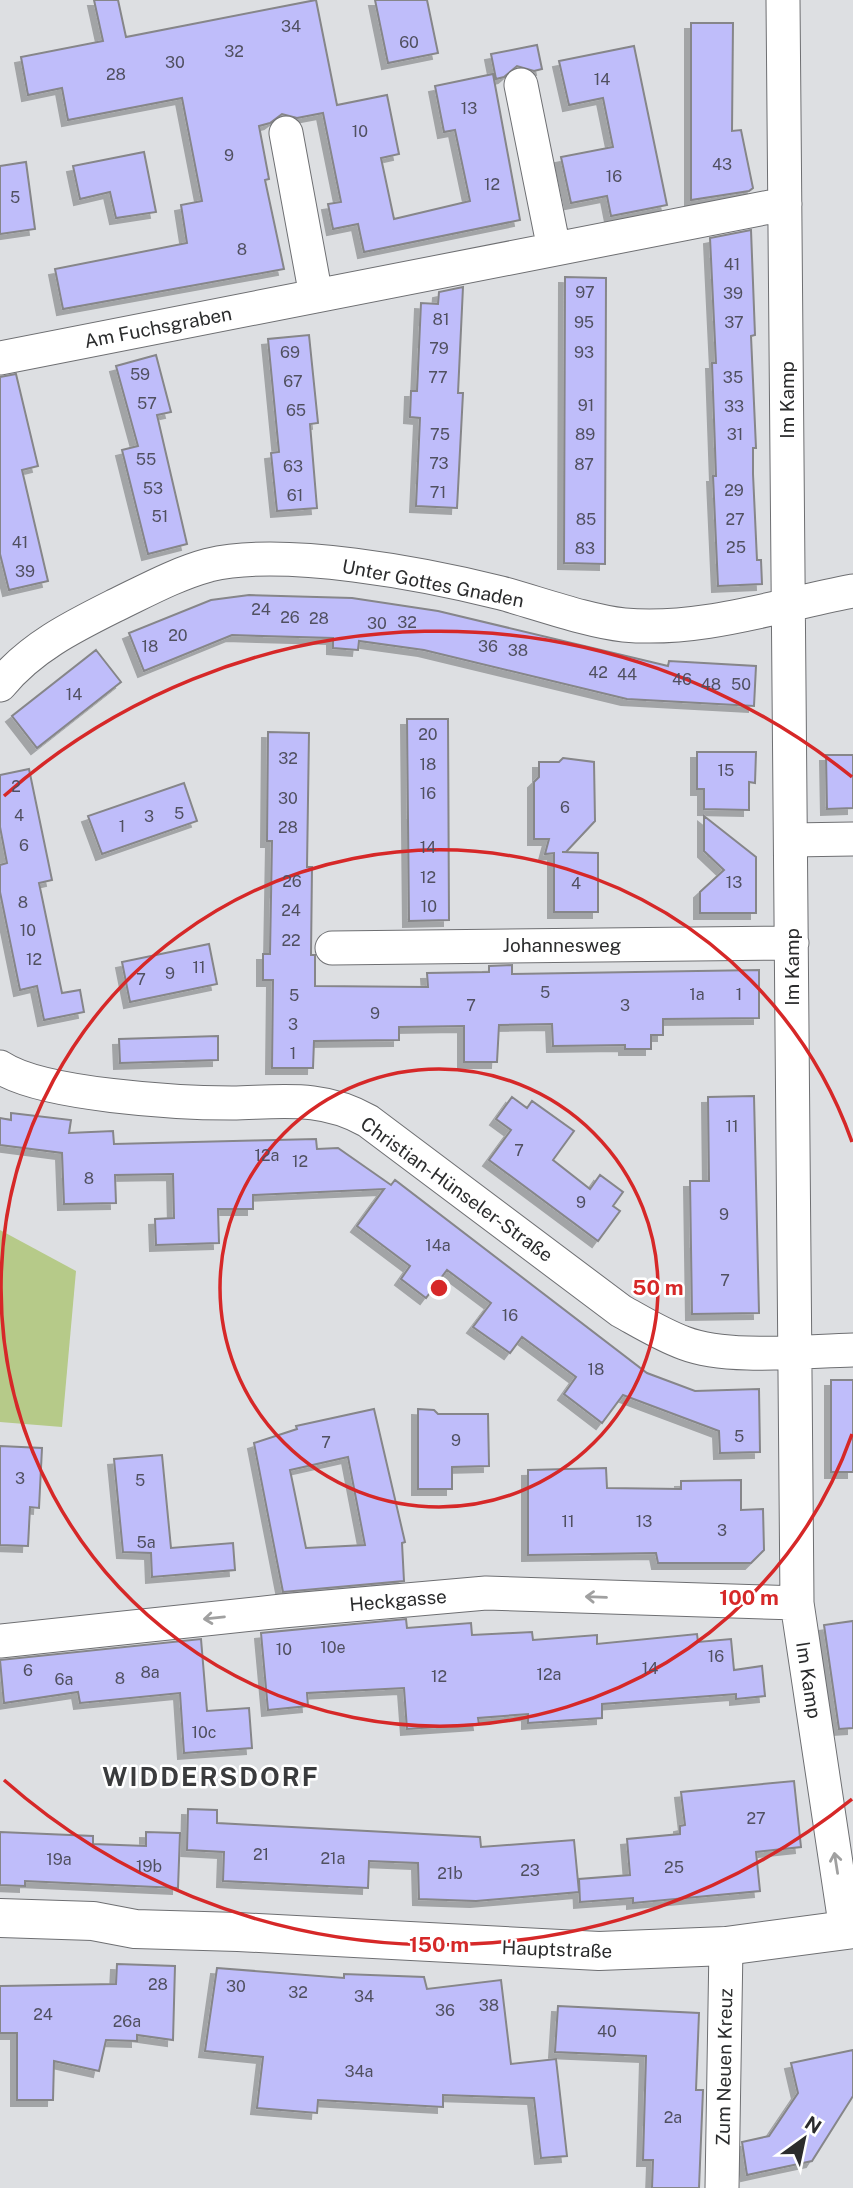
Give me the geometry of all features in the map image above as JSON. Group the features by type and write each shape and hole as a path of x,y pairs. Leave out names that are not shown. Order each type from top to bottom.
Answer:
{"street":[{"name":"Im Kamp","path":"783,0 797,1603 850,1930"},
{"path":"521,85 555,249"},
{"path":"286,133 316,296"},
{"name":"Am Fuchsgraben","path":"0,358 785,204"},
{"name":"Unter Gottes Gnaden","path":"0,685 55,637 178,575 211,565 265,560 339,564 402,573 479,588 623,625 699,624 853,591"},
{"path":"791,841 853,839"},
{"name":"Johannesweg","path":"332,948 792,943"},
{"name":"Christian-Hünseler-Straße","path":"0,1067 47,1084 121,1096 228,1103 314,1102 333,1105 368,1121 621,1311 658,1332 685,1344 715,1351 853,1350"},
{"name":"Heckgasse","path":"0,1641 359,1603 486,1593 797,1603"},
{"name":"Hauptstraße","path":"0,1918 93,1921 135,1930 238,1932 599,1951 726,1946 850,1930"},
{"name":"Hauptstraße","path":"0,1943 95,1938 135,1930"},
{"name":"Zum Neuen Kreuz","path":"722,2188 726,1946"}],"green space":[{"path":"0,1230 76,1271 62,1427 0,1422"}],"building":[{"path":"94,0 118,0 126,37 316,0 337,105 387,95 399,154 381,158 394,219 470,201 455,130 444,132 435,86 493,74 520,220 364,252 358,224 333,229 328,204 341,202 323,113 297,118 282,114 270,123 259,126 269,179 265,180 284,269 63,309 55,269 187,243 181,205 202,201 182,98 68,120 62,88 28,95 21,57 103,41"},
{"path":"375,0 427,0 438,53 388,63"},
{"path":"691,23 733,23 732,131 741,130 753,188 749,191 691,200"},
{"path":"537,45 542,69 534,71 517,66 504,77 496,79 491,54"},
{"path":"634,46 667,205 611,216 607,196 571,203 561,157 613,147 603,98 569,105 559,61"},
{"path":"144,152 156,212 116,218 110,192 80,199 73,166"},
{"path":"26,162 35,229 0,234 0,166"},
{"path":"751,230 755,335 751,336 756,448 753,448 753,474 757,560 761,560 762,584 718,586 713,476 716,476 712,363 716,363 710,238"},
{"path":"565,277 606,278 605,564 564,563"},
{"path":"463,287 458,393 463,393 457,508 416,506 420,418 410,417 411,391 417,391 421,303 438,304 439,292"},
{"path":"309,335 318,423 310,424 317,508 277,511 271,453 279,452 268,339"},
{"path":"156,355 171,412 157,415 187,544 148,554 122,450 138,446 116,366"},
{"path":"16,374 38,466 22,470 48,581 9,590 0,554 0,377"},
{"path":"249,595 352,598 438,611 668,666 669,661 756,666 754,706 627,699 424,650 359,641 358,650 333,648 333,638 232,635 144,671 129,633 211,600"},
{"path":"96,650 121,682 37,748 12,716"},
{"path":"407,719 448,719 449,920 409,921"},
{"path":"268,732 309,733 307,867 312,867 311,955 315,955 315,986 428,987 427,973 489,972 489,966 512,965 512,974 759,970 759,1018 663,1019 663,1035 651,1035 651,1049 625,1049 625,1045 553,1046 552,1024 499,1025 497,1062 464,1062 464,1026 399,1027 399,1040 314,1041 313,1068 272,1068 273,980 263,980 263,954 270,954 272,841 267,841"},
{"path":"697,752 756,752 755,783 749,782 749,810 704,809 704,789 697,789"},
{"path":"826,755 853,755 853,808 827,809"},
{"path":"563,758 594,762 595,821 566,852 562,852 598,853 598,912 554,912 554,853 545,854 549,839 534,839 534,782 539,777 539,762 559,762"},
{"path":"29,769 52,880 39,883 62,993 80,990 84,1012 44,1020 37,986 20,990 0,892 0,865 7,863 0,827 0,775"},
{"path":"184,783 197,821 102,854 88,816"},
{"path":"704,816 756,857 756,913 700,913 700,892 724,870 704,851"},
{"path":"209,944 217,984 130,1002 122,962"},
{"path":"218,1036 218,1060 120,1063 119,1039"},
{"path":"754,1096 759,1313 692,1314 690,1181 709,1181 708,1097"},
{"path":"512,1097 527,1108 532,1101 574,1131 553,1160 590,1189 600,1175 623,1192 613,1206 620,1211 598,1241 489,1160 511,1130 496,1119"},
{"path":"11,1113 71,1120 69,1133 113,1131 114,1144 316,1139 317,1149 338,1148 391,1185 395,1180 647,1373 695,1391 759,1389 760,1452 720,1453 719,1431 623,1395 602,1423 564,1394 576,1377 522,1337 510,1353 473,1327 491,1303 447,1270 426,1298 401,1279 410,1266 357,1226 384,1189 253,1195 253,1209 218,1209 219,1243 156,1245 155,1219 174,1218 173,1174 115,1175 116,1203 64,1204 62,1153 0,1145 0,1118 11,1120"},
{"path":"831,1380 853,1380 853,1472 831,1472"},
{"path":"374,1409 405,1542 402,1543 404,1581 283,1592 254,1443 297,1429 296,1426","holes":["348,1457 365,1545 306,1548 290,1470"]},
{"path":"418,1409 434,1410 438,1414 488,1414 489,1466 452,1467 452,1489 418,1489"},
{"path":"0,1446 42,1448 39,1508 30,1507 28,1546 0,1545"},
{"path":"162,1455 171,1548 233,1543 235,1570 152,1577 151,1553 123,1552 114,1459"},
{"path":"606,1468 607,1488 681,1489 681,1481 741,1480 741,1510 763,1509 764,1550 751,1563 658,1563 656,1553 528,1555 528,1470"},
{"path":"406,1619 407,1628 471,1623 472,1635 532,1632 533,1640 597,1635 597,1644 697,1634 698,1642 731,1639 734,1670 762,1666 765,1696 736,1699 736,1694 602,1704 602,1718 528,1723 528,1714 478,1718 479,1724 407,1729 404,1688 307,1693 308,1706 268,1710 261,1633"},
{"path":"853,1621 853,1728 839,1729 824,1625"},
{"path":"201,1639 207,1711 249,1708 252,1748 184,1753 180,1693 80,1703 78,1692 4,1703 0,1660"},
{"path":"794,1781 801,1847 756,1852 760,1891 633,1903 633,1898 580,1902 579,1879 630,1875 627,1839 680,1834 680,1826 685,1825 681,1792"},
{"path":"188,1809 217,1810 217,1823 480,1837 481,1847 574,1840 579,1892 476,1901 419,1899 418,1863 369,1861 368,1888 223,1881 224,1852 187,1850"},
{"path":"0,1832 93,1836 93,1844 146,1846 146,1832 180,1833 178,1888 25,1881 25,1886 0,1885"},
{"path":"117,1964 175,1966 173,2040 137,2035 137,2041 106,2040 99,2071 54,2061 53,2100 17,2100 17,2033 0,2033 0,1986 116,1984"},
{"path":"217,1968 344,1978 344,1974 424,1977 427,1989 501,1980 511,2064 556,2059 567,2156 541,2158 534,2098 443,2095 443,2107 318,2100 317,2113 257,2108 263,2057 205,2051"},
{"path":"558,2006 699,2013 696,2090 703,2090 699,2188 652,2188 653,2160 643,2160 646,2056 555,2052"},
{"path":"853,2050 853,2096 812,2161 747,2175 742,2142 769,2136 798,2093 791,2063"}],"district":[{"name":"WIDDERSDORF","path":"211,1777"}]}
